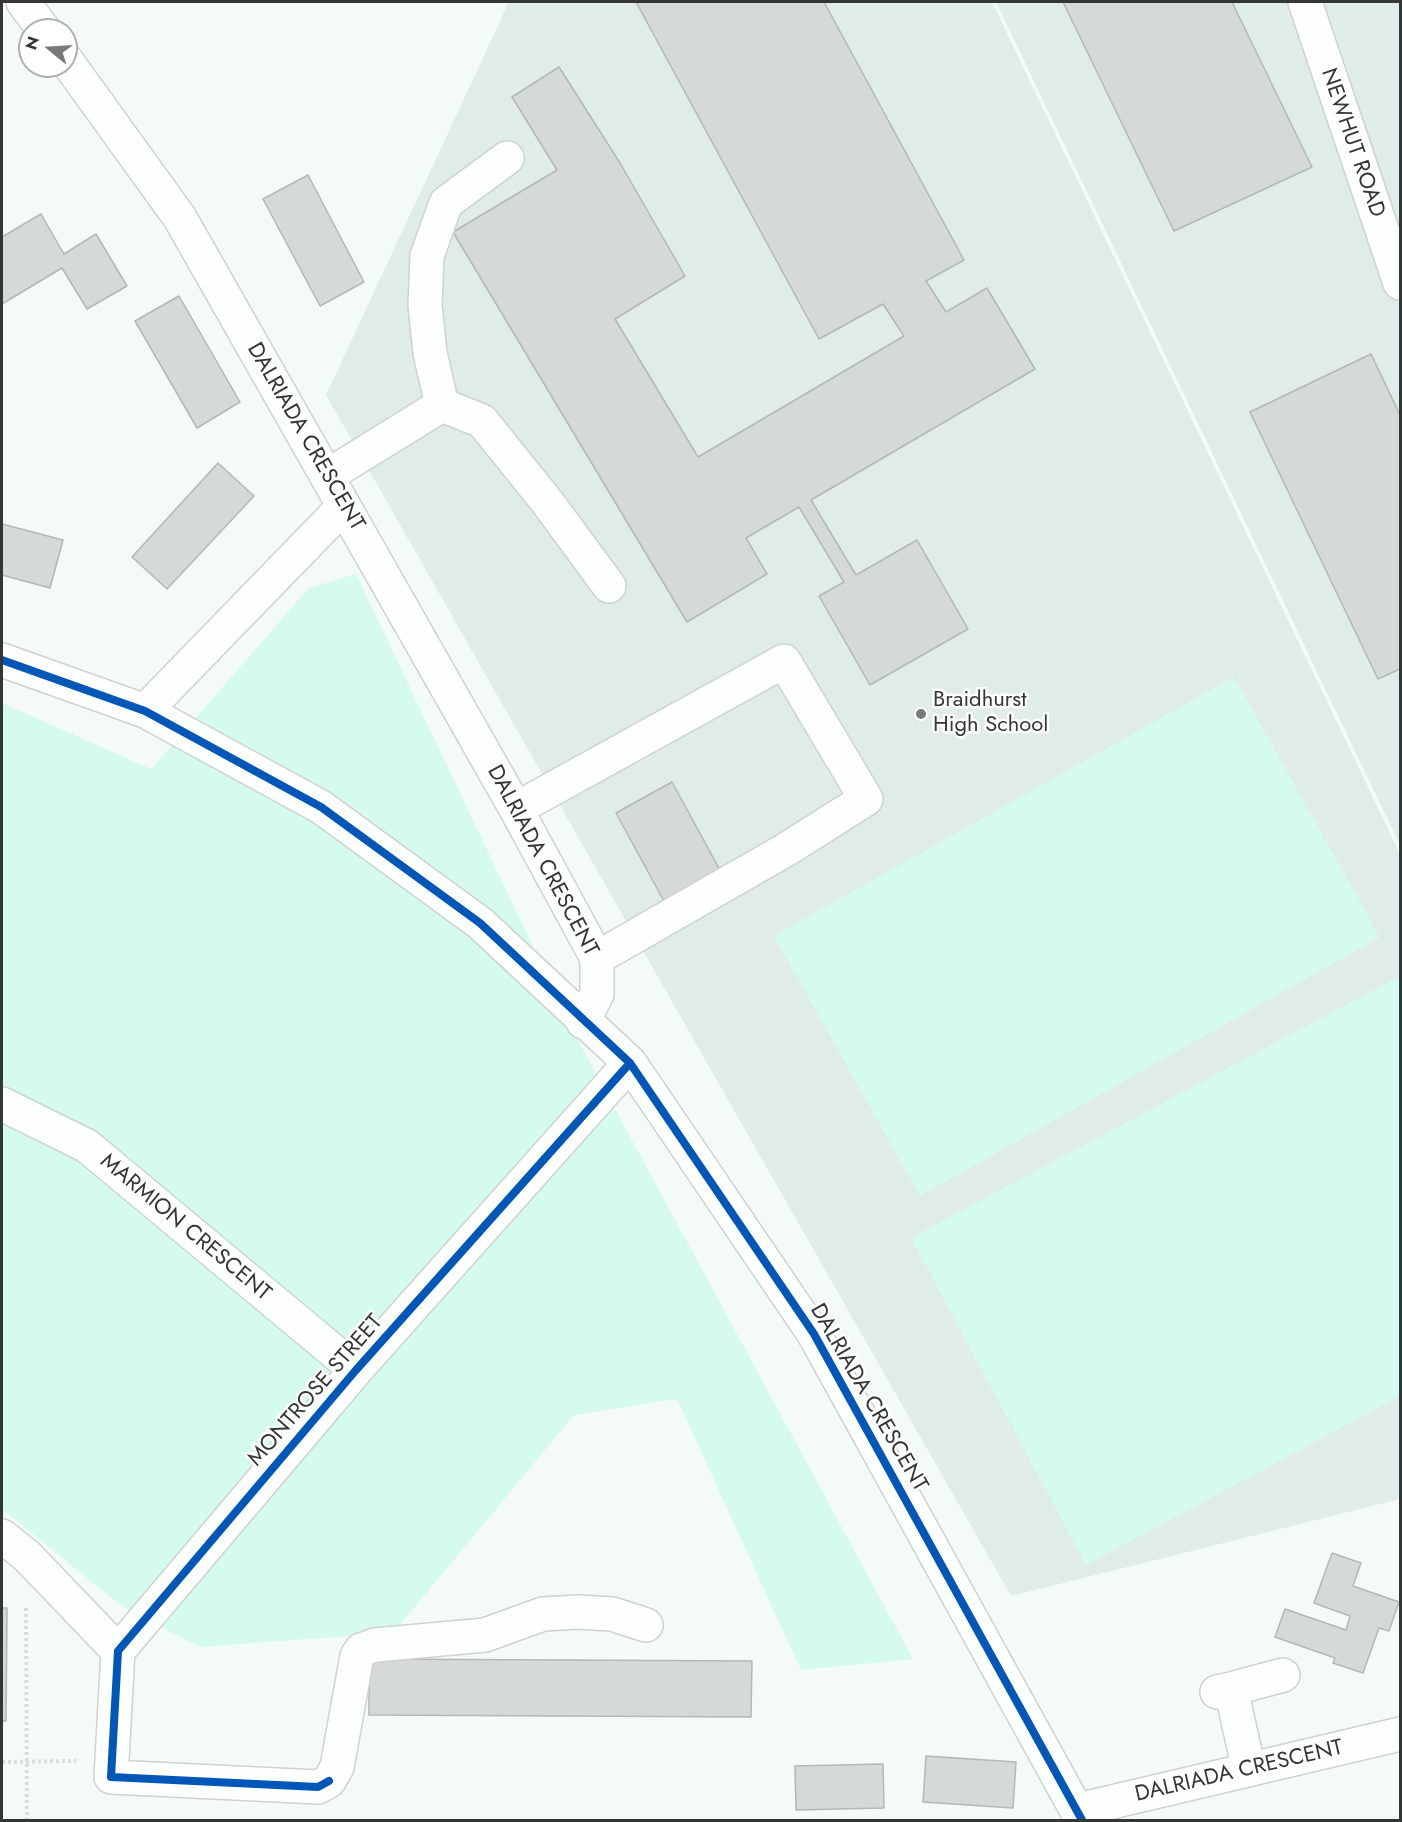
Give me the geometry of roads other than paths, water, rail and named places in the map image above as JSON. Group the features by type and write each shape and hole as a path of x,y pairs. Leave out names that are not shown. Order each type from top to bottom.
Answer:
{"street":[{"path":"23,2 35,18"},
{"name":"NEWHUT ROAD","path":"1305,2 1401,283"},
{"name":"DALRIADA CRESCENT","path":"78,77 180,218 516,809 597,958 597,994 583,1022 630,1063 814,1334 1080,1815 1249,1770 1401,1734"},
{"path":"442,405 430,353 426,314 427,256 446,203 507,158"},
{"path":"327,476 442,405"},
{"path":"442,405 482,421 548,503 609,586"},
{"path":"145,711 344,506"},
{"path":"2,660 145,711 321,807 480,923 583,1022"},
{"path":"516,809 784,661 866,799 787,849 597,958"},
{"name":"MONTROSE STREET","path":"118,1651 356,1370 630,1063"},
{"name":"MARMION CRESCENT","path":"2,1104 87,1146 356,1370"},
{"path":"2,1536 27,1556 118,1651 112,1769 318,1786 329,1781 337,1767 357,1656 361,1650 375,1645 485,1635 543,1614 578,1612 612,1614 646,1625"},
{"path":"1249,1770 1224,1691 1283,1675"}],"place":[{"name":"Braidhurst High School","path":"921,714"}]}
